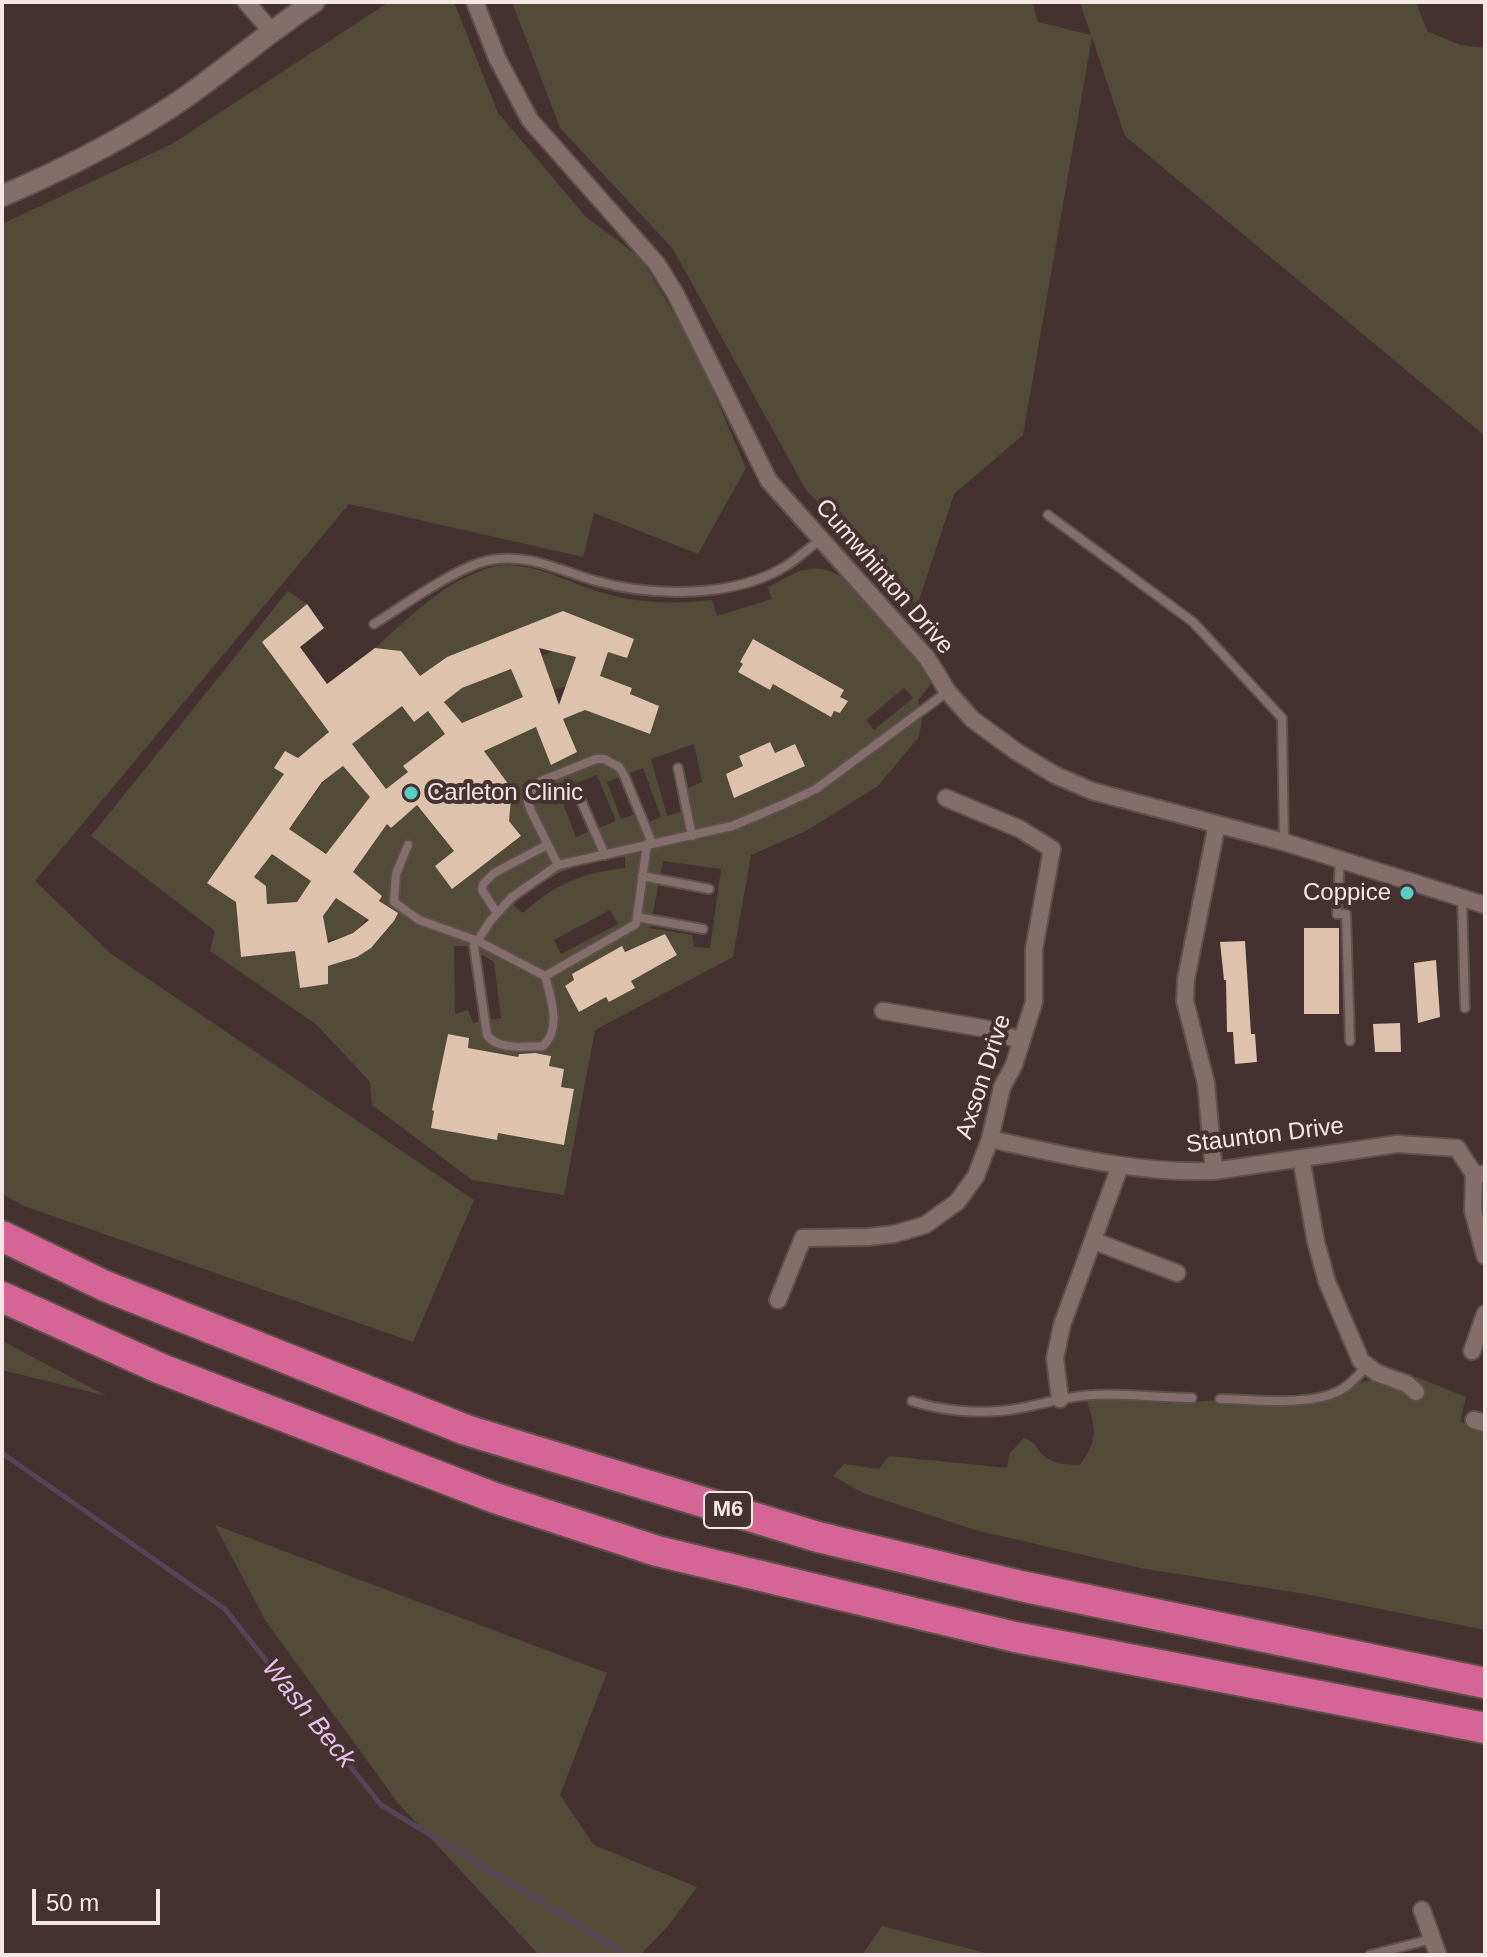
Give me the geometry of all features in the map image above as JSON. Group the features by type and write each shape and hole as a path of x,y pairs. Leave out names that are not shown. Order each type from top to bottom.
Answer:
{"highway":[{"name":"M6","path":"2,1236 105,1286 466,1430 803,1532 1021,1586 1485,1683"},
{"name":"M6","path":"2,1297 188,1380 495,1498 657,1551 1015,1637 1485,1728"}],"street":[{"path":"246,2 273,33"},
{"path":"2,196 95,151 149,120 314,2"},
{"name":"Cumwhinton Drive","path":"475,2 497,58 530,120 657,264 676,295 769,481 927,658 948,692 972,719 1055,775 1092,791 1284,842 1485,905"},
{"name":"Axson Drive","path":"778,1300 803,1238 868,1237 894,1234 925,1225 957,1202 976,1176 990,1139 1002,1087 1014,1065 1034,1002 1034,949 1052,849 1020,829 946,798"},
{"path":"1214,1171 1206,1083 1185,1001 1186,979 1217,824"},
{"path":"883,1011 988,1029 1021,1041"},
{"name":"Staunton Drive","path":"990,1139 1120,1166 1188,1172 1214,1171 1397,1144 1457,1148 1480,1174"},
{"path":"1301,1158 1316,1242 1327,1282 1361,1361 1377,1373 1407,1384 1416,1392"},
{"path":"1060,1399 1055,1358 1059,1336 1120,1166"},
{"path":"1480,1174 1473,1211 1485,1256"},
{"path":"1094,1241 1177,1273"},
{"path":"1472,1351 1485,1314"},
{"path":"1422,1910 1435,1947"}],"lane":[{"path":"1048,515 1193,622 1282,718 1284,842"},
{"path":"374,624 465,568 492,559 530,559 621,587 683,592 759,579 786,566 820,540"},
{"path":"408,845 396,874 394,902 419,920 478,941 545,976 554,1015 553,1028 543,1046 494,1043 487,1035 474,952 478,941 497,913 522,888 558,865 732,826 816,789 948,692"},
{"path":"545,976 636,924 650,843 624,775 612,763 596,759 541,781 530,793 528,802 531,811 558,865"},
{"path":"678,768 692,836"},
{"path":"579,796 605,855"},
{"path":"497,913 482,890 487,879 547,845"},
{"path":"1340,859 1337,914 1346,914 1350,1041"},
{"path":"642,876 709,889"},
{"path":"1462,899 1465,1008"},
{"path":"637,917 703,929"},
{"path":"1220,1399 1295,1400 1326,1396 1342,1390 1367,1366"},
{"path":"912,1401 930,1407 988,1411 1095,1395 1192,1398"},
{"path":"1370,1955 1435,1947"}],"shaded area":[{"path":"389,2 454,2 498,113 586,217 641,258 696,351 746,468 698,554 594,513 583,557 349,504 35,881 110,953 474,1200 413,1342 24,1206 2,1194 2,224 172,144"},
{"path":"512,2 1032,2 1038,22 1091,35 1080,2 1416,2 1427,31 1460,45 1485,48 1485,436 1125,136 1092,37 1023,435 954,494 917,606 806,490 673,249 560,128"},
{"path":"502,565 526,567 593,590 637,600 712,600 717,616 772,599 768,587 797,573 823,569 844,578 928,673 931,684 918,700 922,719 919,737 878,786 806,831 751,855 733,957 595,1030 564,1195 472,1180 372,1105 370,1082 317,1025 210,951 215,931 91,836 288,591 307,604 263,642 329,732 298,758 285,751 284,774 207,883 236,902 242,957 272,954 292,920 300,988 328,984 328,966 349,960 366,950 381,938 394,921 379,901 382,896 353,872 387,824 391,828 415,803 454,851 435,866 452,888 521,837 503,814 510,812 511,802 497,798 511,787 484,751 536,727 552,765 576,752 563,719 585,710 650,733 659,706 630,694 632,689 598,682 608,652 627,657 592,622 563,611 447,657 420,676 401,651 375,648 433,598 483,570","holes":["753,639 844,690 840,697 847,701 841,713 834,711 831,716 773,684 739,672 743,664 740,662","904,688 913,698 874,730 866,720","769,742 775,753 743,766 739,756","694,744 702,782 688,788 692,808 667,816 651,759","643,768 661,817 649,822 644,811 621,819 607,782","597,775 616,821 576,837 558,790","625,857 625,868 595,873 558,887 523,913 513,905 547,879 573,868","663,861 721,869 710,948 694,947 692,935 650,928","610,910 618,924 561,954 554,940","665,934 631,981 634,988 610,1002 606,997 579,1011 565,987 574,980 572,974","454,946 467,946 494,962 501,1018 473,1023 468,1010 455,1014","448,1034 469,1038 467,1053 492,1052 518,1057 520,1050 551,1056 549,1066 564,1069 561,1087 574,1090 564,1145 498,1133 433,1110"]},
{"path":"563,647 576,657 578,682 554,690 542,656"},
{"path":"511,669 523,697 462,723 444,702 462,688"},
{"path":"402,706 414,722 428,711 448,739 403,766 408,772 386,789 352,744"},
{"path":"343,766 370,797 327,854 289,829 323,782"},
{"path":"272,854 311,881 297,902 267,904 266,886 254,877"},
{"path":"336,898 367,919 353,933 328,941 323,916"},
{"path":"2,1341 107,1396 2,1370"},
{"path":"1416,1377 1466,1397 1460,1422 1485,1427 1485,1630 1305,1594 1140,1568 975,1530 863,1493 833,1476 844,1464 879,1469 889,1456 1007,1468 1009,1454 1024,1438 1051,1460 1080,1465 1091,1447 1094,1432 1085,1396 1107,1394 1168,1404 1242,1398 1310,1403 1336,1397 1358,1382"},
{"path":"215,1525 607,1673 560,1795 594,1845 697,1887 668,1926 640,1955 539,1955 398,1803 265,1620"},
{"path":"882,1926 993,1955 862,1955"}],"building":[{"name":"Carleton Clinic","path":"307,604 324,628 300,647 327,684 375,648 401,651 420,676 447,657 563,611 634,639 627,658 608,652 600,676 632,688 630,694 659,706 650,734 585,710 563,719 577,752 551,765 536,727 484,751 512,789 509,821 521,836 452,889 435,866 454,851 417,805 391,828 387,824 353,872 382,896 379,901 398,913 394,921 371,948 357,957 328,966 328,984 300,988 295,951 241,957 236,902 207,883 284,774 274,768 285,751 298,758 329,732 262,642","holes":["539,648 576,657 559,705","511,669 523,697 462,723 444,702 462,688","402,706 414,722 428,711 445,734 403,766 408,772 386,789 352,744","343,766 370,797 326,854 289,829 322,782","272,854 311,881 297,902 267,904 266,886 254,877","336,898 369,920 353,933 328,943 323,916"]},
{"path":"753,639 844,690 840,697 848,701 840,713 834,711 831,717 773,684 770,690 738,672"},
{"path":"770,742 775,753 795,744 805,766 734,798 726,774 743,766 739,756"},
{"path":"1304,928 1339,928 1339,1014 1304,1014"},
{"path":"665,934 677,955 631,981 635,988 609,1002 606,997 579,1012 565,986 574,980 572,974 622,946 625,952"},
{"path":"1245,941 1251,1034 1255,1034 1257,1062 1235,1064 1233,1032 1227,1032 1226,980 1220,942"},
{"path":"1436,960 1440,1017 1418,1023 1414,963"},
{"path":"1400,1023 1401,1052 1375,1052 1373,1024"},
{"path":"448,1034 469,1038 468,1048 518,1057 519,1054 535,1053 551,1056 549,1066 564,1069 561,1087 574,1089 564,1145 498,1133 497,1140 431,1128"}],"waterway":[{"name":"Wash Beck","path":"2,1453 225,1609 381,1805 628,1955"}],"place":[{"name":"Carleton Clinic","path":"411,793"},
{"name":"Coppice","path":"1407,893"}]}
